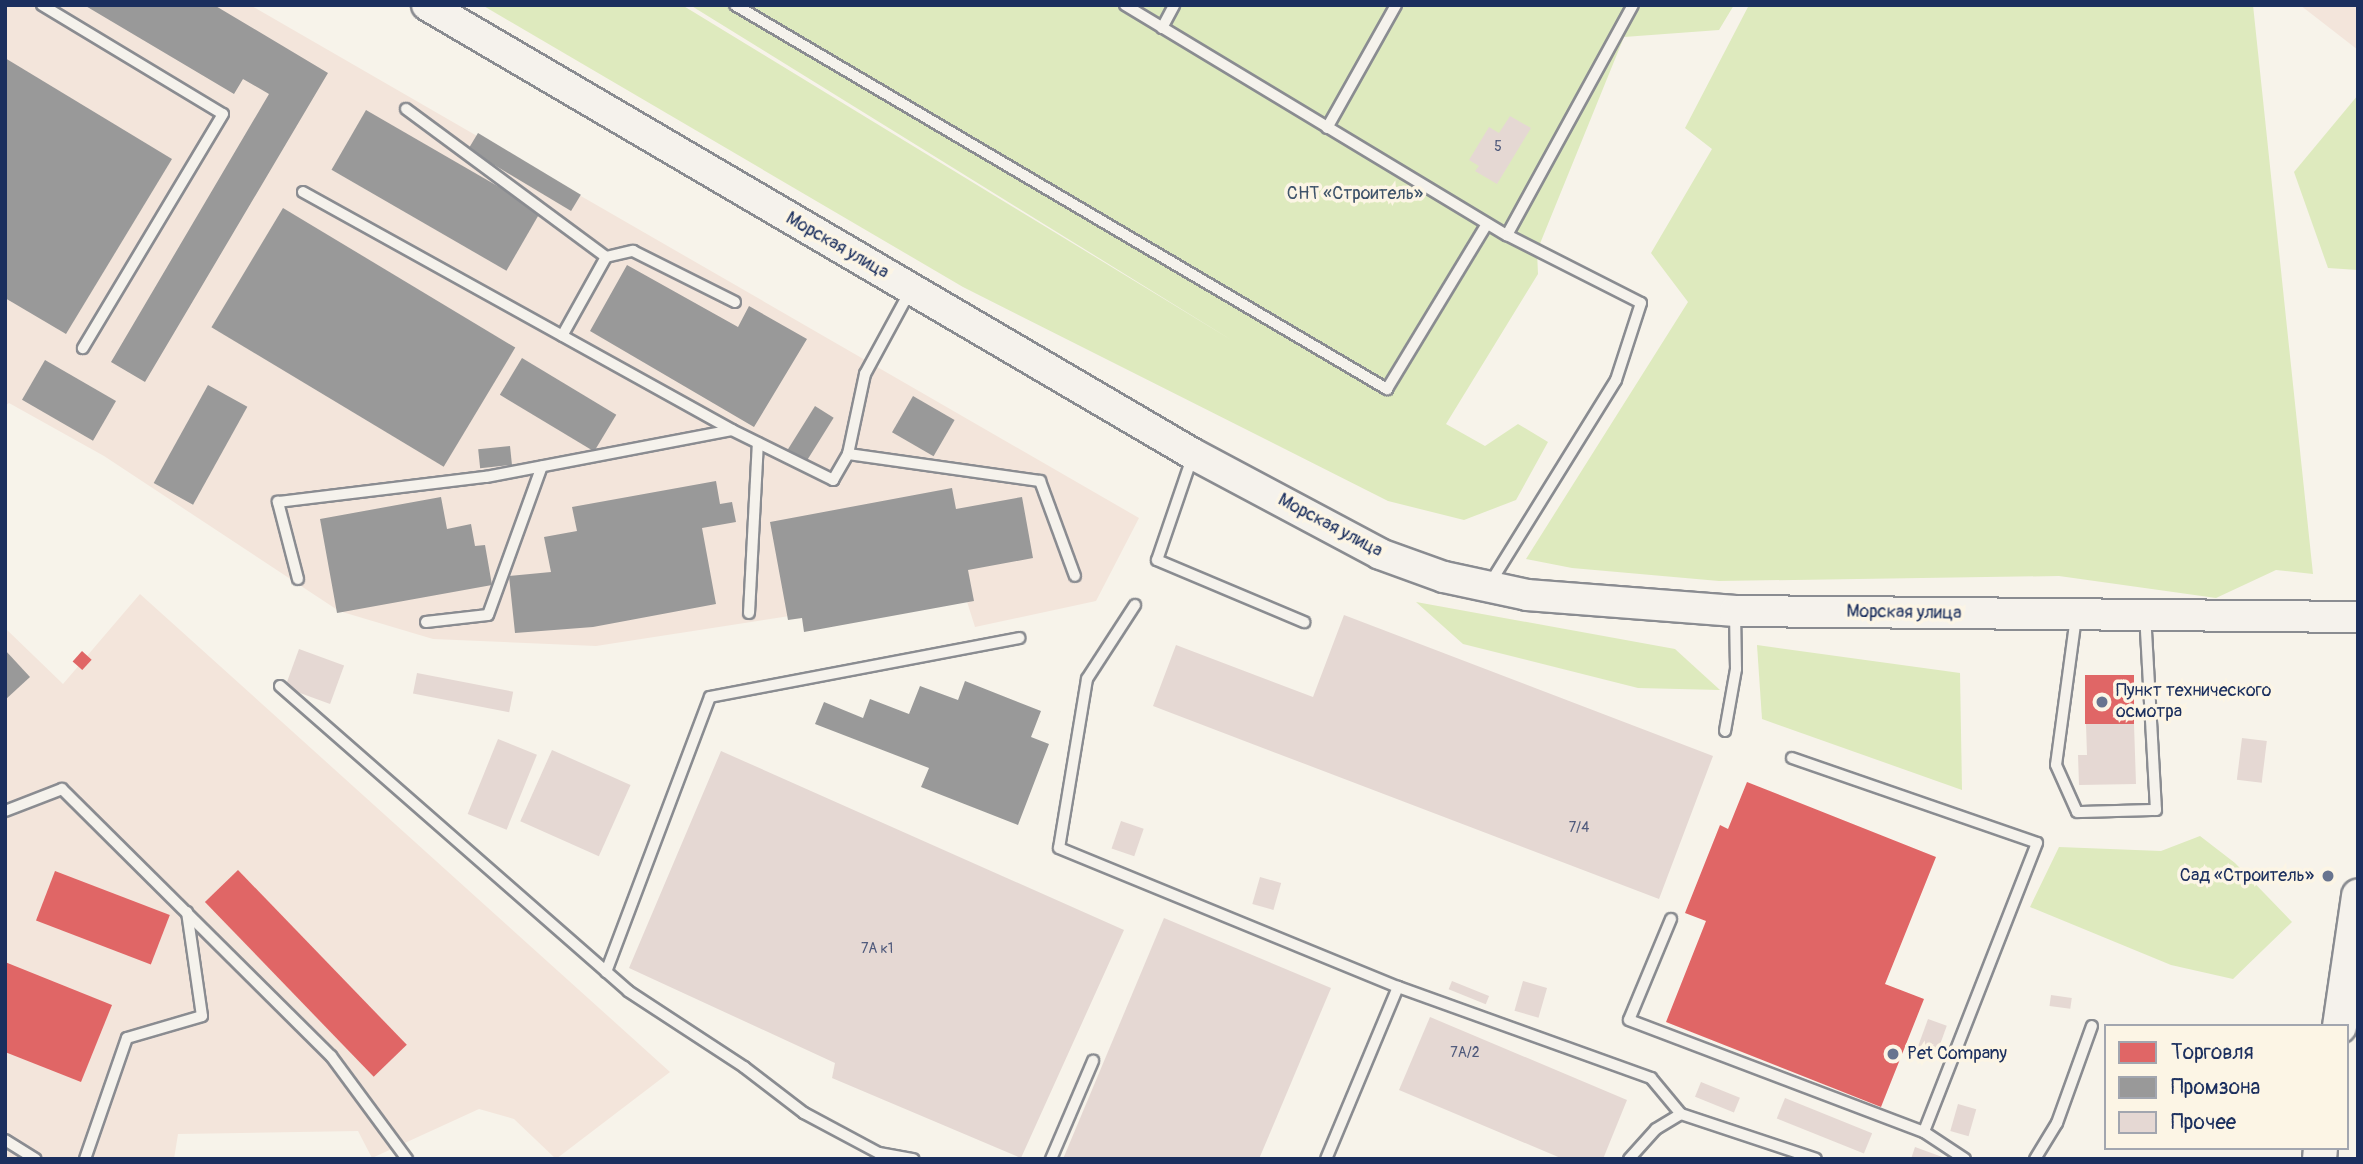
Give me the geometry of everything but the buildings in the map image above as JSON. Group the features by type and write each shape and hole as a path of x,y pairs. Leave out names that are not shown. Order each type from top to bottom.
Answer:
{"main road":[{"path":"2339,1024 2358,895"}],"street":[{"name":"Морская улица","path":"427,5 1194,454 1380,554 1487,590 1735,611 2358,617"}],"lane":[{"path":"42,5 223,114 83,348"},
{"path":"735,5 1387,389 1487,224"},
{"path":"1125,5 1140,9 1162,28 1507,236 1640,303 1616,380 1487,590"},
{"path":"1162,28 1174,5"},
{"path":"1327,128 1396,5"},
{"path":"1507,236 1633,5"},
{"path":"406,109 606,257"},
{"path":"303,192 732,430 833,480 848,454 865,374 911,290"},
{"path":"562,336 606,257 633,251 734,302"},
{"path":"298,579 278,502 542,466 732,430"},
{"path":"750,613 758,443"},
{"path":"848,454 1040,481 1075,576"},
{"path":"1194,454 1157,560 1304,622"},
{"path":"426,622 488,615 542,466"},
{"path":"1135,606 1087,679 1059,848 1398,987 1651,1078 1681,1114 1815,1159"},
{"path":"1725,731 1736,670 1735,611"},
{"path":"2077,615 2056,765 2077,812 2156,810 2145,615"},
{"path":"606,972 710,697 1019,638"},
{"path":"280,685 606,972 804,1113 879,1153 913,1159"},
{"path":"1792,758 2037,843 1924,1132"},
{"path":"5,811 62,789 331,1056 407,1159"},
{"path":"85,1159 127,1038 202,1016 187,912"},
{"path":"1671,919 1629,1020 1924,1132 1965,1159"},
{"path":"1326,1159 1398,987"},
{"path":"2035,1159 2057,1123 2092,1026"},
{"path":"1051,1159 1093,1061"},
{"path":"1629,1159 1656,1129 1681,1114"},
{"path":"5,1140 36,1159"}],"shaded area":[{"path":"5,5 250,5 1139,518 1096,601 975,627 963,589 596,646 433,639 339,611 104,456 9,403 5,406"},
{"path":"2300,5 2358,5 2358,50"},
{"path":"140,594 670,1072 556,1159 514,1119 479,1109 372,1158 358,1131 178,1134 174,1159 5,1159 5,628 63,684"}],"green space":[{"name":"СНТ «Строитель»","path":"482,5 682,5 1233,341 690,5 1734,5 1719,30 1624,37 1537,251 1538,274 1446,424 1485,446 1518,424 1548,442 1516,500 1464,520 1388,501 963,287"},
{"path":"1749,5 2253,5 2313,574 2276,570 2216,598 2059,576 1719,581 1572,568 1526,559 1688,302 1651,253 1712,149 1685,128"},
{"path":"2358,95 2358,270 2328,268 2294,172"},
{"path":"1416,602 1675,649 1720,690 1638,688 1463,644"},
{"path":"1757,645 1960,673 1962,790 1762,719"},
{"path":"2200,836 2235,863 2292,922 2233,979 2171,965 2030,907 2059,847 2161,851"}],"place":[{"name":"Пункт технического осмотра","path":"2102,702"},
{"name":"Сад «Строитель»","path":"2328,876"},
{"name":"Pet Company","path":"1893,1054"}]}
